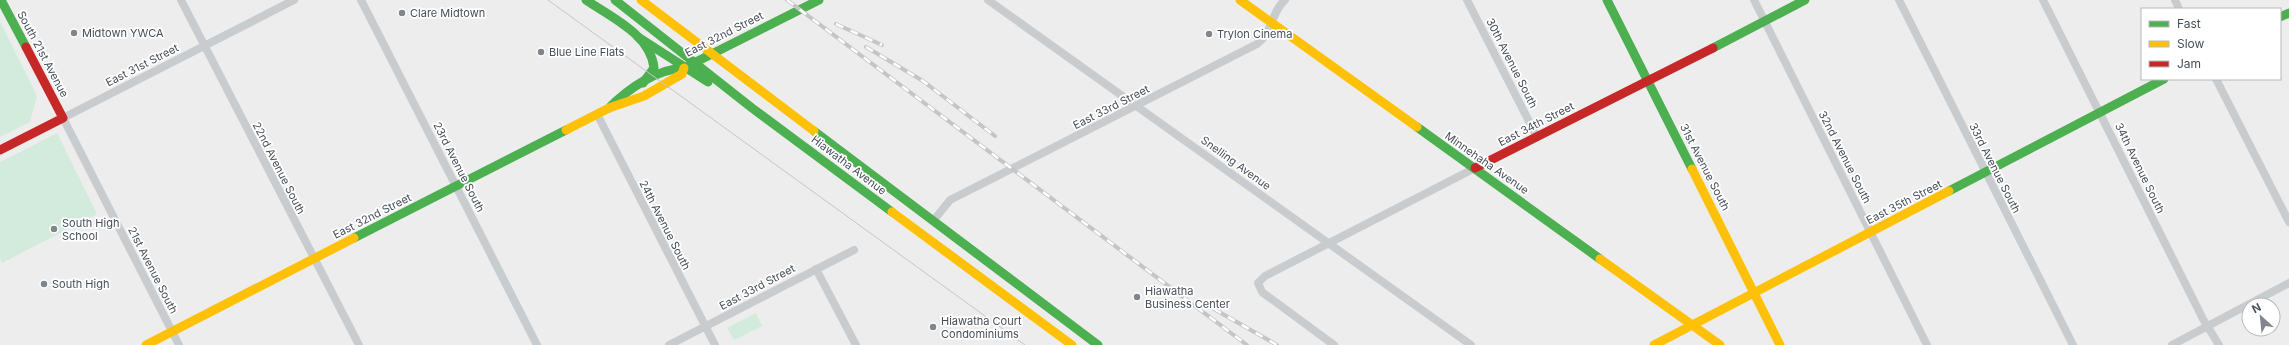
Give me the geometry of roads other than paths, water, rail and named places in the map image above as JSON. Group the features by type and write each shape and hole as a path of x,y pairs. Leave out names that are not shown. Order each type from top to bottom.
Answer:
{"main road":[{"path":"586,0 684,68 752,108"},
{"name":"Hiawatha Avenue","path":"615,0 752,108 1072,345"},
{"name":"Hiawatha Avenue","path":"642,0 1098,345"},
{"name":"East 32nd Street","path":"146,345 597,114 608,108 618,98 643,83 676,67 684,68 696,63 819,0"},
{"name":"Minnehaha Avenue","path":"1240,0 1720,345"},
{"name":"31st Avenue South","path":"1607,0 1649,81 1780,345"},
{"name":"East 34th Street","path":"1475,168 1649,81 1805,0"},
{"name":"South 21st Avenue","path":"1,2 63,118"},
{"path":"638,37 650,49 654,60 654,70 643,83"},
{"name":"East 32nd Street","path":"608,108 622,106 682,74 684,68"},
{"name":"East 35th Street","path":"1654,345 2162,80"},
{"name":"East 31st Street","path":"0,150 63,118"}],"street":[{"name":"22nd Avenue South","path":"181,0 359,345"},
{"name":"East 31st Street","path":"63,118 294,0"},
{"name":"23rd Avenue South","path":"360,0 537,345"},
{"name":"Snelling Avenue","path":"988,0 1471,345"},
{"name":"East 33rd Street","path":"934,220 950,200 1138,106 1257,44 1267,35 1274,15 1285,0"},
{"name":"30th Avenue South","path":"1467,0 1537,137"},
{"name":"32nd Avenue South","path":"1754,0 1927,345"},
{"name":"33rd Avenue South","path":"1899,0 2073,345"},
{"name":"34th Avenue South","path":"2043,0 2203,320 2219,345"},
{"path":"2217,80 2289,222"},
{"name":"24th Avenue South","path":"597,114 715,345"},
{"name":"21st Avenue South","path":"63,118 179,345"},
{"name":"East 34th Street","path":"1334,345 1262,292 1258,283 1265,276 1327,243 1475,168"},
{"name":"East 33rd Street","path":"669,345 854,250"},
{"path":"816,269 856,345"},
{"path":"2172,345 2289,283"}],"tram line":[{"path":"548,0 1025,345"}],"railway":[{"path":"787,0 1247,345"},
{"path":"836,24 882,45"},
{"path":"866,47 923,81 995,136"},
{"path":"1214,309 1277,345"}],"place":[{"name":"Clare Midtown","path":"402,13"},
{"name":"Midtown YWCA","path":"74,33"},
{"name":"Trylon Cinema","path":"1209,34"},
{"name":"Blue Line Flats","path":"541,52"},
{"name":"South High School","path":"54,229"},
{"name":"South High","path":"44,284"},
{"name":"Hiawatha Business Center","path":"1137,297"},
{"name":"Hiawatha Court Condominiums","path":"933,327"}]}
